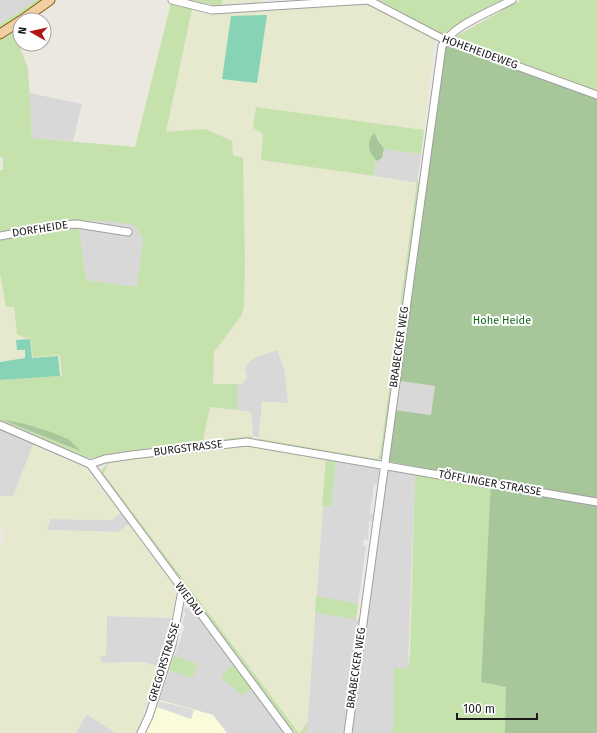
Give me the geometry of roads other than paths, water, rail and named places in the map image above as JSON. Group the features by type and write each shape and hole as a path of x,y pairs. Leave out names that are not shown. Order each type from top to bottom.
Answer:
{"main road":[{"path":"33,12 50,0"},
{"path":"0,34 12,27"}],"street":[{"path":"172,0 212,10 368,0"},
{"name":"HOHEHEIDEWEG","path":"368,0 445,40 597,95"},
{"path":"445,40 456,30 512,0"},
{"name":"BRABECKER WEG","path":"348,733 438,62 445,40"},
{"name":"DORFHEIDE","path":"0,236 59,225 77,224 128,232"},
{"path":"0,425 90,464"},
{"name":"BURGSTRASSE","path":"90,464 106,459 132,455 247,442 383,465"},
{"name":"WIEDAU","path":"90,464 289,733"},
{"name":"TÖFFLINGER STRASSE","path":"383,465 597,502"},
{"name":"GREGORSTRASSE","path":"141,733 149,716 172,645 182,590"}],"park label":[{"name":"Hohe Heide","path":"502,320"}]}
